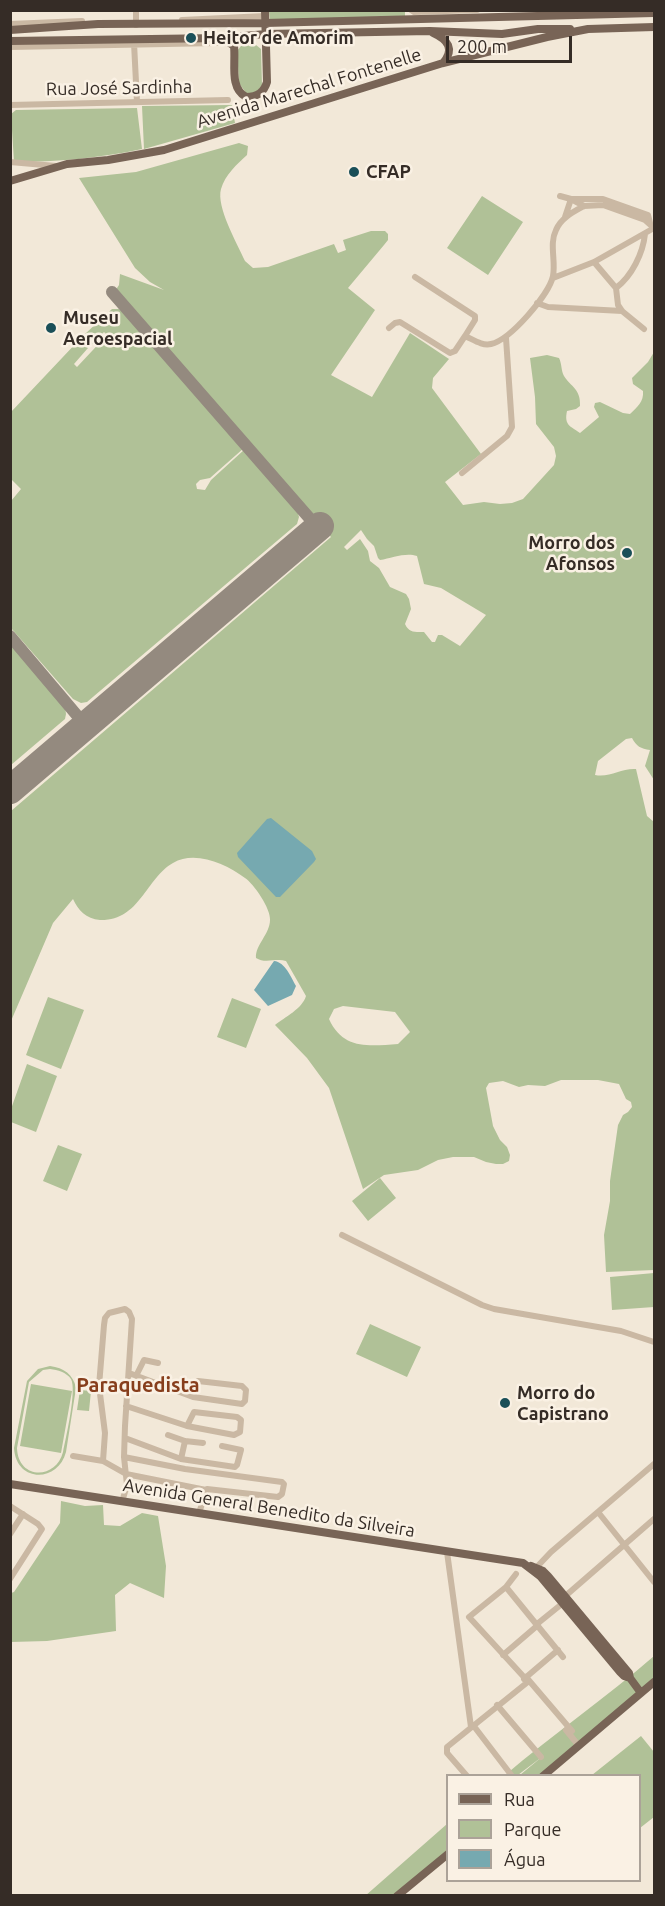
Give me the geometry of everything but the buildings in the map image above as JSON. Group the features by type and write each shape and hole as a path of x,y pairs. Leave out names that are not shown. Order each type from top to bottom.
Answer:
{"main road":[{"path":"558,13 568,29"},
{"path":"10,30 265,17 654,13"},
{"path":"10,41 133,42 266,34 430,31 502,34 538,29 592,29 607,14"},
{"path":"227,38 234,50 235,83 238,91 246,97 263,92 267,81 265,17"},
{"name":"Avenida Marechal Fontenelle","path":"10,181 59,166 164,150 443,63 547,37 592,29 654,27"},
{"path":"624,29 633,32 654,32"},
{"path":"430,31 444,39 450,52 458,60"},
{"path":"443,63 450,52"},
{"name":"Avenida General Benedito da Silveira","path":"10,1484 447,1551 530,1567"},
{"path":"530,1567 563,1600 624,1676 630,1678 641,1693"},
{"path":"545,1774 654,1682"},
{"path":"397,1896 446,1855"}],"street":[{"path":"10,24 136,22 136,10"},
{"path":"411,10 414,12 477,10"},
{"path":"10,47 133,42 137,102"},
{"name":"Rua José Sardinha","path":"10,105 228,100"},
{"path":"10,162 59,166"},
{"path":"560,196 584,206"},
{"path":"565,218 571,199"},
{"path":"571,199 603,199 648,215 653,227"},
{"path":"465,336 482,344 506,338 550,285 553,278 554,232 560,222 584,206 603,205 653,227"},
{"path":"553,278 594,262 645,234 653,227"},
{"path":"616,288 628,276 642,250 645,234"},
{"path":"594,262 616,288 618,305 622,311 644,329"},
{"path":"389,328 395,322 400,322 450,353 455,351 475,320 475,316 415,277"},
{"path":"537,303 548,307 622,311"},
{"path":"462,472 507,436 512,427 506,338"},
{"path":"342,1235 482,1305 621,1331 654,1342"},
{"path":"103,1461 105,1433 99,1386 105,1318 108,1313 125,1309 132,1319 124,1457 126,1491 122,1502"},
{"path":"136,1376 144,1360 158,1363"},
{"path":"129,1373 194,1397 242,1404 245,1401 246,1390 242,1386 198,1381 195,1385 194,1397"},
{"path":"126,1406 187,1426 234,1435 240,1432 241,1420 237,1417 194,1412 187,1426"},
{"path":"168,1435 185,1441 203,1443"},
{"path":"125,1438 181,1459 237,1466 241,1450 222,1446"},
{"path":"181,1459 185,1441"},
{"path":"73,1456 103,1461 126,1474 206,1490 278,1497 282,1494 284,1484 282,1482 185,1469 124,1457"},
{"path":"530,1567 551,1552 654,1464"},
{"path":"199,1513 206,1490"},
{"path":"10,1506 39,1524 42,1529 13,1569 10,1579"},
{"path":"598,1512 654,1582"},
{"path":"10,1534 23,1514"},
{"path":"504,1655 654,1519"},
{"path":"447,1551 472,1726 510,1774"},
{"path":"516,1574 506,1587 469,1617 526,1679 571,1732 579,1746"},
{"path":"506,1587 563,1657"},
{"path":"465,1774 447,1753 447,1747 558,1650"},
{"path":"497,1705 541,1757"}],"green space":[{"path":"405,10 405,16 270,20 269,11"},
{"path":"256,45 261,49 262,85 256,93 246,93 239,83 237,51 241,46"},
{"path":"232,105 235,123 144,149 142,106"},
{"path":"137,108 142,149 78,159 14,162 11,114 16,110"},
{"path":"239,143 248,146 247,155 225,179 220,197 224,215 245,261 253,268 268,267 334,244 338,253 346,250 343,240 371,231 385,231 388,234 388,240 348,288 375,310 331,375 372,397 410,333 449,359 433,378 432,388 481,454 445,482 463,505 484,502 512,503 523,499 554,465 556,456 554,447 536,424 530,358 547,355 559,358 564,376 577,392 580,400 580,406 567,411 567,422 580,433 599,417 594,407 595,403 600,402 630,414 637,407 643,391 633,384 632,378 648,362 654,352 654,780 645,766 650,750 639,747 632,738 626,739 598,761 595,775 636,769 647,816 654,822 654,1270 606,1272 604,1235 618,1125 623,1115 632,1107 619,1084 598,1080 561,1080 545,1086 519,1087 503,1081 489,1083 486,1088 493,1126 500,1140 507,1147 510,1155 509,1161 496,1164 474,1157 453,1157 438,1160 418,1170 384,1175 363,1189 329,1088 307,1058 275,1025 297,1009 306,996 286,961 263,961 256,958 256,953 268,930 270,915 268,910 249,881 210,860 191,858 173,863 156,878 134,906 114,918 100,920 91,918 80,910 73,899 53,923 11,1021 11,811 331,537 115,291 119,285 120,274 164,290 150,282 135,268 79,178 136,172","holes":["361,530 374,546 380,560 404,555 417,556 424,584 441,588 486,615 460,646 442,635 438,635 435,642 432,642 424,632 408,629 405,624 411,609 406,594 390,587 379,568 370,561 368,551 360,539 347,550 344,547","343,1006 395,1012 410,1032 398,1044 367,1045 349,1041 335,1029 329,1019 334,1009"]},
{"path":"482,196 523,222 488,275 447,248"},
{"path":"112,309 119,309 124,313 244,448 210,478 200,480 196,484 197,489 205,490 211,480 245,449 297,510 299,517 297,524 87,702 81,703 73,699 11,628 11,501 21,489 11,479 11,412 79,340 88,348 74,364 77,367 107,335 104,332 89,347 87,345 91,340 85,334"},
{"path":"11,643 65,706 66,714 65,719 11,765"},
{"path":"48,997 84,1010 61,1069 26,1055"},
{"path":"232,998 261,1009 246,1048 217,1037"},
{"path":"27,1064 57,1076 36,1132 11,1122 11,1109"},
{"path":"58,1145 82,1154 67,1191 43,1181"},
{"path":"380,1178 396,1198 368,1221 352,1201"},
{"path":"654,1273 654,1307 612,1310 610,1277"},
{"path":"370,1324 421,1347 407,1377 356,1354"},
{"path":"50,1366 64,1370 73,1379 76,1388 66,1452 62,1462 47,1474 38,1475 22,1468 16,1459 14,1448 27,1381 38,1369","holes":["50,1369 64,1373 71,1379 73,1385 63,1452 53,1468 46,1471 30,1471 19,1459 17,1448 29,1382 43,1370"]},
{"path":"31,1384 72,1391 61,1453 20,1446"},
{"path":"80,1390 91,1391 89,1411 77,1410"},
{"path":"61,1501 85,1506 103,1505 104,1525 120,1526 142,1513 158,1516 166,1566 164,1598 130,1583 115,1595 116,1631 47,1641 11,1642 11,1593 14,1592 60,1523"},
{"path":"654,1656 654,1682 543,1774 521,1774 543,1756 519,1774 506,1774 541,1745"},
{"path":"641,1736 654,1752 654,1817 641,1827 641,1774 593,1774"},
{"path":"446,1825 446,1855 397,1895 365,1896"}],"water":[{"path":"271,818 312,851 316,859 280,897 276,897 238,857 237,853 267,819"},
{"path":"274,961 284,967 296,986 292,995 268,1006 254,990"}],"taxiway":[{"path":"112,292 318,528"},
{"path":"10,636 86,726"}],"runway":[{"path":"10,790 320,526"}],"place":[{"name":"Heitor de Amorim","path":"191,38"},
{"name":"CFAP","path":"354,172"},
{"name":"Museu Aeroespacial","path":"51,328"},
{"name":"Morro dos Afonsos","path":"627,553"},
{"name":"Morro do Capistrano","path":"505,1403"}],"district":[{"name":"Paraquedista","path":"138,1385"}]}
